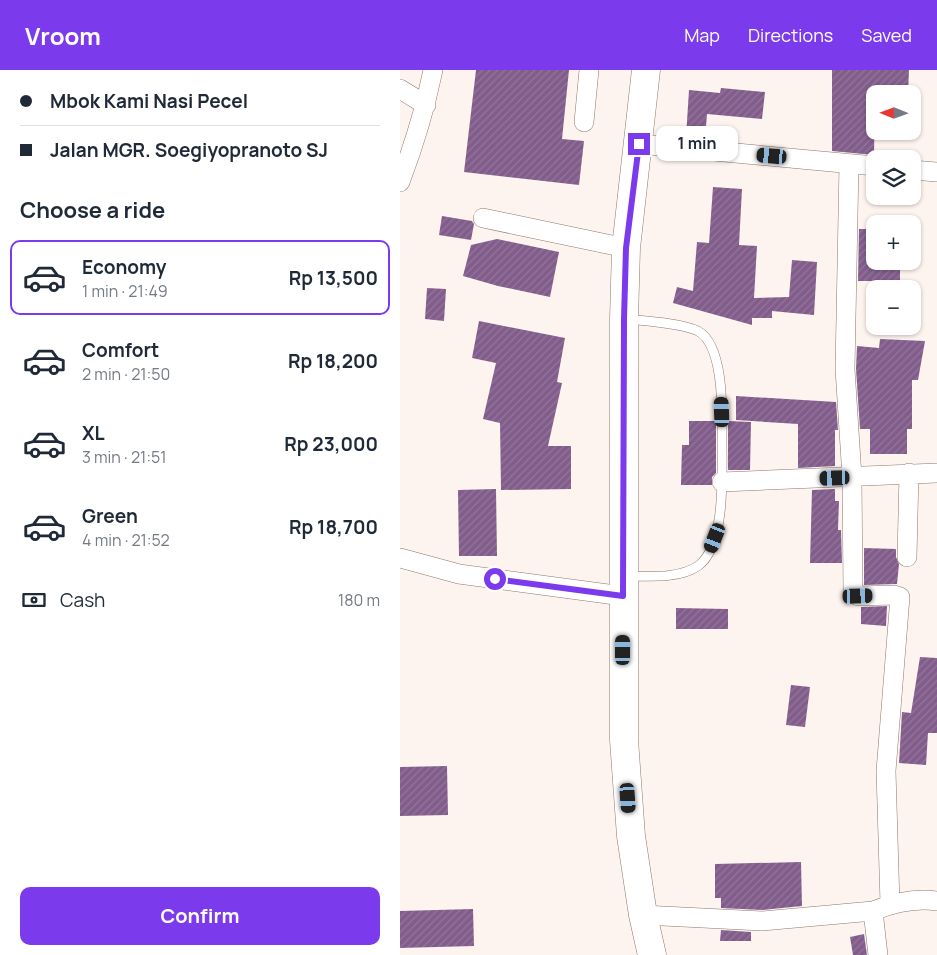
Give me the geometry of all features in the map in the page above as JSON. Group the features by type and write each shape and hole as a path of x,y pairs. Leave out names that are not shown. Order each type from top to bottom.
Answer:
{"main road":[{"path":"646,70 626,248 624,319 624,740 631,836 643,914 652,955"}],"street":[{"path":"400,182 426,105 433,70"},
{"path":"584,122 589,70"},
{"path":"400,89 426,105"},
{"path":"639,144 866,165"},
{"path":"849,164 845,369 852,478 853,591 858,596 894,595 900,597 886,771 878,955"},
{"path":"921,171 937,172"},
{"path":"483,218 626,248"},
{"path":"907,557 909,473"},
{"path":"722,482 937,473"},
{"path":"400,558 459,574 623,586"},
{"path":"643,914 762,921 937,900"}],"lane":[{"path":"623,586 674,574 698,566 709,554 715,538 720,512 722,482 721,386 710,344 698,331 653,322 624,319"}],"building":[{"path":"476,70 569,70 562,139 584,141 579,185 464,172"},
{"path":"832,70 909,70 908,85 866,85 866,140 874,140 874,150 866,150 866,154 832,151"},
{"path":"721,88 765,92 762,119 707,114 705,139 686,137 689,90 720,93"},
{"path":"713,187 742,189 739,245 757,246 754,298 789,297 792,260 817,262 814,315 772,311 772,318 752,318 752,325 673,303 677,287 693,291 697,242 709,243"},
{"path":"442,216 472,221 474,224 471,240 439,235"},
{"path":"859,229 866,229 866,270 900,270 900,280 858,281"},
{"path":"497,239 559,252 550,297 498,286 463,276 471,245"},
{"path":"427,288 446,289 444,321 425,319"},
{"path":"479,321 565,338 557,382 562,383 548,446 571,446 571,489 501,490 500,423 483,419 496,363 472,358"},
{"path":"880,339 925,341 918,380 912,380 912,429 907,429 907,454 870,454 870,429 860,429 856,369 857,346 879,348"},
{"path":"736,396 836,402 838,430 835,430 835,466 798,468 798,424 736,420"},
{"path":"689,421 716,421 716,473 712,477 712,485 681,485 682,445 689,445"},
{"path":"728,421 751,422 750,470 728,470"},
{"path":"496,489 497,556 459,556 458,490"},
{"path":"835,489 835,501 839,501 838,530 841,530 842,563 810,563 812,490"},
{"path":"864,548 896,549 896,557 899,564 897,584 864,585"},
{"path":"887,606 886,626 861,624 861,607"},
{"path":"676,608 728,609 728,629 676,629"},
{"path":"920,657 937,658 937,733 928,733 926,765 899,763 902,712 911,713"},
{"path":"791,685 810,687 805,727 786,725"},
{"path":"447,766 448,815 400,816 400,767"},
{"path":"801,862 802,906 762,910 721,908 721,898 715,898 715,864"},
{"path":"473,909 474,946 400,948 400,911"},
{"path":"721,930 751,932 751,941 720,941"},
{"path":"864,934 867,955 853,955 850,937"}],"route":[{"path":"495,579 623,596 626,248 639,144"}]}
